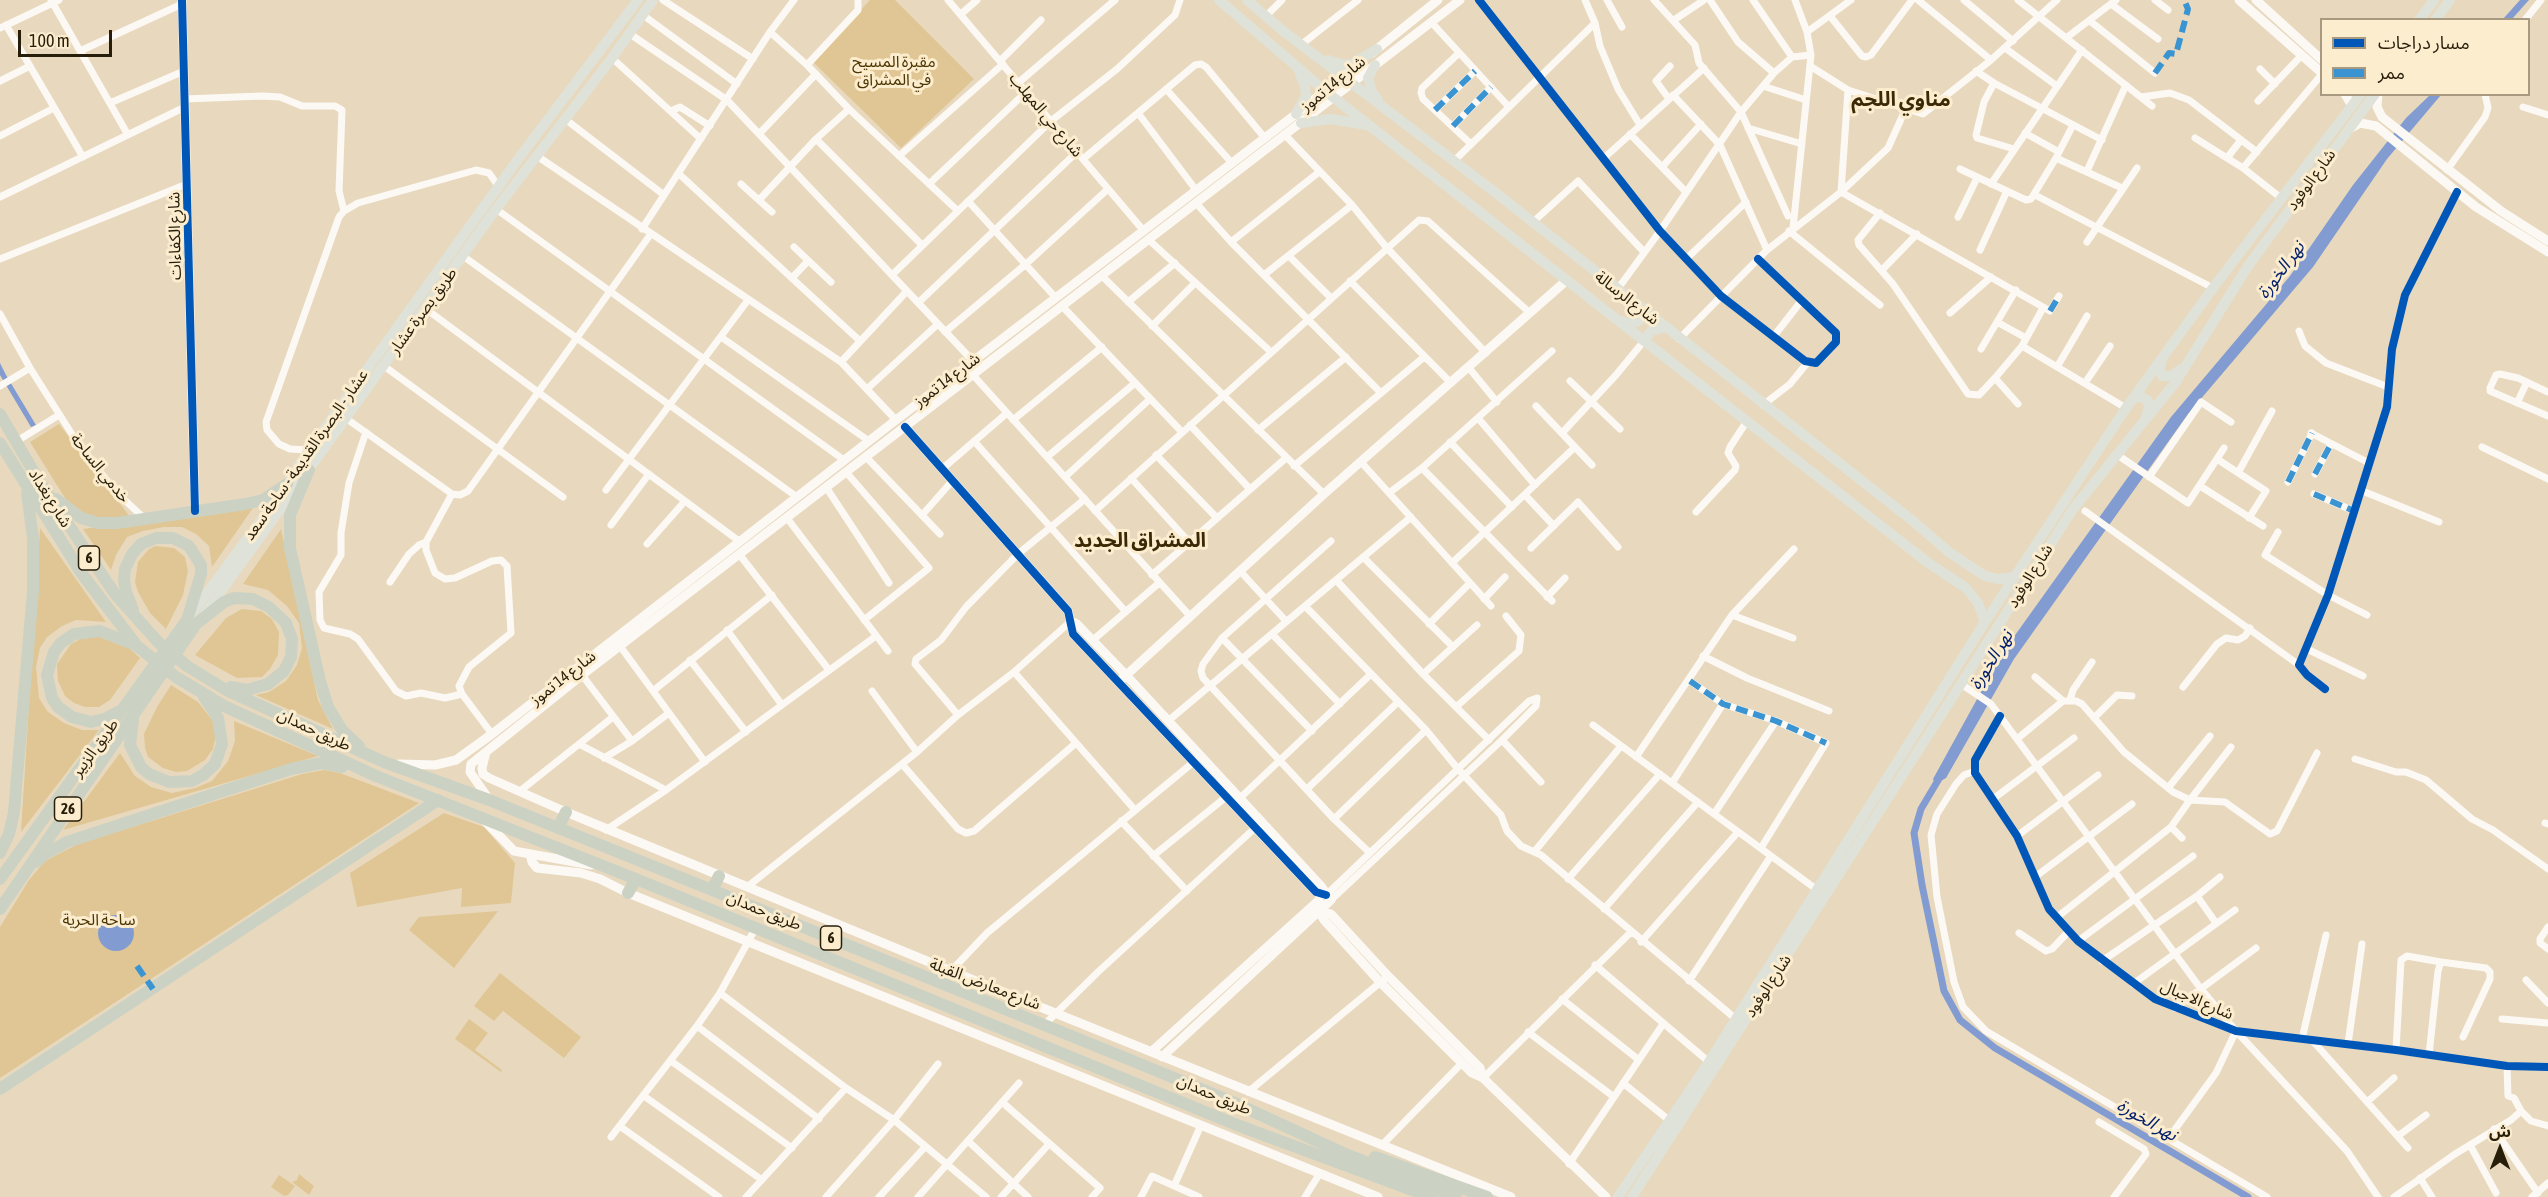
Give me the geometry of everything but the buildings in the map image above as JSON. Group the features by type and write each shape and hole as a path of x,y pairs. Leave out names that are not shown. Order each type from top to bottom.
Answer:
{"highway":[{"name":"شارع بغداد","path":"0,414 39,481 100,574 141,624 187,666 207,679"},
{"name":"شارع بغداد","path":"0,443 82,574 137,646 176,678 199,692"},
{"path":"309,470 290,515 290,548 328,707 342,730 371,757"},
{"path":"39,481 63,506 81,518 98,523 145,519 263,500 287,484"},
{"path":"0,853 9,834 14,812 33,591 33,538 26,486"},
{"path":"141,624 126,592 125,569 136,549 156,538 165,537 182,541 189,546 201,565 199,585 189,626"},
{"path":"189,626 224,602 245,597 269,607 286,623 292,639 288,664 284,671 268,684 247,690 207,679"},
{"name":"26","path":"0,909 132,707 189,626"},
{"path":"137,646 100,631 74,634 61,643 54,652 47,675 48,687 58,707 81,721 91,722 132,707 130,745 141,767 148,774 169,782 192,781 215,764 222,744 218,718 210,703 199,692"},
{"name":"طريق حمدان","path":"207,679 371,757 489,800 878,957 1224,1099 1349,1155 1456,1197"},
{"name":"طريق حمدان","path":"199,692 376,776 871,974 1238,1125 1431,1197"},
{"name":"طريق الزبير","path":"0,879 132,707"},
{"path":"17,882 45,854 67,842 291,769 311,764 334,765 376,776"},
{"path":"0,1089 438,800"},
{"path":"558,828 566,812"},
{"path":"712,890 719,876"},
{"path":"628,893 636,879"},
{"path":"871,974 878,957"},
{"path":"1232,1137 1238,1125"},
{"path":"1317,1140 1343,1146 1487,1197"},
{"path":"1308,1152 1331,1167 1408,1197"}],"main road":[{"name":"عشار - البصرة القديمة - ساحة سعد","path":"189,626 309,450 499,187 638,0"},
{"name":"طريق بصرة عشار","path":"189,626 309,470 496,209 612,58 653,0"},
{"name":"شارع الرسالة","path":"1219,0 1324,90 1927,562 1970,592 1978,603 1985,622"},
{"name":"شارع الرسالة","path":"1247,0 1913,521 1950,553 1985,576 1998,579 2014,577"},
{"name":"شارع 14 تموز","path":"471,764 582,675 1285,135 1324,90 1438,0"},
{"name":"شارع 14 تموز","path":"384,762 435,765 460,757 1264,137 1335,98 1460,0"},
{"path":"2239,0 2320,71"},
{"path":"2256,0 2320,58"},
{"path":"2420,18 2434,0"},
{"path":"2436,18 2450,0"},
{"name":"شارع الكفاءات","path":"182,2 195,511"},
{"path":"1306,48 1344,65 1352,64 1377,49"},
{"path":"1375,65 1368,78 1368,84 1383,107"},
{"path":"1296,66 1306,91 1299,119 1331,119 1372,127"},
{"path":"2346,96 2352,106"},
{"name":"شارع الوفود","path":"1618,1197 1709,1062 1985,622 2126,408 2213,288 2360,96"},
{"name":"شارع الوفود","path":"1632,1197 2073,509 2115,454 2175,383 2248,266 2375,96"},
{"path":"2377,96 2379,112 2387,127 2457,192 2548,241"},
{"path":"2346,133 2356,125 2364,123 2387,127"},
{"path":"2407,144 2447,170 2498,216 2548,252"},
{"path":"1118,682 1324,494 1567,280"},
{"path":"1616,318 1629,324 1639,321 1641,312 1631,301"},
{"path":"1644,341 1651,331 1665,327"},
{"path":"2165,354 2160,368 2165,377 2175,374 2187,363"},
{"path":"2133,398 2142,397 2148,401 2149,407 2143,421"},
{"path":"905,427 1068,611 1073,634 1196,759 1240,798 1321,886 1328,897"},
{"path":"1938,569 1950,562 1950,553"},
{"path":"1071,621 1093,640 1168,721 1227,797 1317,891 1328,897"},
{"name":"شارع معارض القبلة","path":"486,751 482,768 483,774 489,778 606,830 1511,1197"},
{"path":"460,757 463,765 471,764 470,772 489,800"},
{"path":"482,818 514,851 611,869"},
{"path":"530,854 537,868 581,873 1320,1173 1362,1194 1378,1197"},
{"path":"1162,1057 1328,897"},
{"path":"1318,907 1324,920 1480,1068 1483,1078 1601,1195"},
{"path":"1151,1052 1318,907"},
{"path":"1384,979 1462,1063 1475,1076 1483,1078"}],"street":[{"path":"663,0 753,59"},
{"path":"642,229 794,0"},
{"path":"807,65 858,10 858,0"},
{"name":"شارع حي المهلب","path":"948,0 1143,230"},
{"path":"961,14 977,0"},
{"path":"1018,83 1115,0"},
{"path":"892,275 1051,121 1117,69 1175,15 1180,0"},
{"path":"1266,16 1282,0"},
{"path":"1306,48 1358,0"},
{"path":"1479,0 1660,231 1720,296 1808,362 1818,361 1835,344 1838,338 1835,332 1758,259"},
{"path":"1585,0 1595,23 1600,46 1618,88 1640,125"},
{"path":"1607,0 1622,27"},
{"path":"1654,0 1695,45 1697,57 1704,68 1741,112 1788,216"},
{"path":"1674,20 1695,3 1704,0"},
{"path":"1710,0 1738,42 1774,74"},
{"path":"1753,0 1792,57"},
{"path":"1791,230 1811,55 1807,32 1795,0"},
{"path":"1807,32 1851,0"},
{"path":"1830,16 1862,56 1866,57 1871,55 1912,0"},
{"path":"1918,0 1991,60"},
{"path":"1964,0 2013,40"},
{"path":"2018,0 2152,106"},
{"path":"1810,66 1848,90 1923,114 1991,60 2057,0"},
{"path":"2155,0 2168,10"},
{"path":"2527,18 2541,0"},
{"path":"83,157 30,66 3,27 54,1 128,135"},
{"path":"80,51 182,2"},
{"path":"2066,38 2114,2 2158,39"},
{"path":"643,15 737,84"},
{"path":"899,156 1001,62 1041,20"},
{"path":"2090,21 2155,73"},
{"path":"1432,23 1509,107"},
{"path":"1454,160 1595,23"},
{"path":"770,33 807,65 849,109 958,211"},
{"path":"630,34 727,100 973,361"},
{"path":"2005,48 2057,86"},
{"path":"1991,184 2082,50"},
{"path":"1459,53 1422,88 1423,99 1471,144"},
{"path":"1617,290 1741,112 1792,57 1811,55"},
{"path":"2258,101 2302,55"},
{"path":"612,58 701,139"},
{"path":"1083,159 1195,65 1201,64 1264,137"},
{"path":"0,81 30,66"},
{"path":"1670,66 1656,81 1720,145 1767,250"},
{"path":"1604,158 1704,68"},
{"path":"2260,69 2276,84"},
{"path":"110,103 184,71"},
{"path":"1435,110 1475,71"},
{"path":"1976,71 2041,109 2102,140"},
{"path":"759,134 816,74"},
{"path":"2243,168 2320,75"},
{"path":"1994,83 1984,102 1976,135 1977,138 2014,149"},
{"path":"2087,171 2126,85"},
{"path":"1763,86 1806,100"},
{"path":"1453,126 1491,87"},
{"path":"1166,89 1232,162"},
{"path":"1841,192 1848,90"},
{"path":"929,184 1026,92"},
{"path":"2141,97 2170,93 2189,100 2257,152"},
{"path":"0,197 128,135 185,103 262,96 280,97 302,106 335,106 342,110 339,191 344,211"},
{"path":"2447,170 2486,117 2488,108 2485,96"},
{"path":"671,111 680,107 710,126"},
{"path":"2523,107 2548,115"},
{"path":"0,136 54,108"},
{"path":"1679,339 1767,250 1841,192 1888,148 1906,108"},
{"path":"759,200 816,139 849,109"},
{"path":"1138,113 1196,190"},
{"path":"566,119 664,195"},
{"path":"1662,167 1701,124"},
{"path":"1960,169 2026,200 2035,195 2073,125"},
{"path":"1748,128 1802,144"},
{"path":"1630,134 1686,192"},
{"path":"2025,134 2058,155 2122,188"},
{"path":"1285,135 1486,353"},
{"path":"2195,138 2243,168 2281,198"},
{"path":"816,139 922,245"},
{"path":"2227,158 2241,140"},
{"path":"918,303 1077,152"},
{"path":"537,156 650,235 841,362 896,420"},
{"path":"2087,242 2137,168"},
{"path":"309,450 290,449 279,444 267,430 266,422 335,225 344,211 358,203 476,170 489,173 499,187"},
{"path":"1231,242 1319,172"},
{"path":"678,173 860,341"},
{"path":"1958,217 1977,178"},
{"path":"1532,223 1574,183 1578,182 1644,252"},
{"path":"0,259 187,184"},
{"path":"741,184 772,212"},
{"path":"945,332 1026,264 1108,189"},
{"path":"1980,250 2007,191"},
{"path":"1841,192 2016,290 2043,308 2050,311 2059,296"},
{"path":"2299,665 2328,595 2387,407 2391,349 2405,295 2457,192"},
{"path":"2035,195 2213,288"},
{"path":"968,201 1056,298"},
{"path":"1686,259 1746,202"},
{"path":"1196,203 1231,242 1381,393"},
{"path":"1264,275 1352,206"},
{"path":"496,209 844,460"},
{"path":"1880,213 1858,240 1862,249 1893,284 1966,393 1979,395 1995,378 2022,346 2043,308"},
{"path":"1095,511 1419,220 1428,221 1530,314"},
{"path":"1791,230 1880,306"},
{"path":"1882,270 1917,234"},
{"path":"347,418 452,494 460,495 468,491 650,235"},
{"path":"1149,240 1271,352"},
{"path":"794,248 831,282"},
{"path":"463,256 796,497"},
{"path":"1289,256 1331,298"},
{"path":"792,278 808,261"},
{"path":"1128,302 1175,263"},
{"path":"1102,276 1324,494"},
{"path":"1950,313 1990,277"},
{"path":"1350,281 1451,384"},
{"path":"1152,326 1196,282"},
{"path":"1982,349 2016,290"},
{"path":"841,362 906,291"},
{"path":"606,490 748,300"},
{"path":"1774,336 1802,300"},
{"path":"1062,306 1182,432"},
{"path":"426,309 739,541"},
{"name":"خدمي الساحة","path":"0,314 59,415 103,477 145,519"},
{"path":"2057,367 2087,316"},
{"path":"1997,322 2026,338"},
{"path":"867,389 938,324"},
{"path":"2299,331 2305,346 2326,363 2388,387"},
{"path":"721,337 869,441"},
{"path":"1562,434 1592,403 1644,341"},
{"path":"2022,346 2126,408"},
{"path":"2085,383 2110,346"},
{"path":"1014,420 1102,347"},
{"path":"1389,493 1422,468 1552,351"},
{"path":"1258,430 1346,357"},
{"path":"1294,466 1424,357"},
{"path":"1763,405 1790,384 1808,362"},
{"path":"384,366 563,497"},
{"path":"1,385 30,368"},
{"path":"1469,368 1497,402"},
{"path":"2548,392 2527,382 2500,374 2496,375 2490,388 2490,391 2548,416"},
{"path":"973,375 1190,616"},
{"path":"1995,378 2018,404"},
{"path":"1570,381 1620,429"},
{"path":"2517,403 2527,382"},
{"path":"1047,457 1135,384"},
{"path":"1065,477 1150,399"},
{"path":"2149,477 2201,402 2231,422"},
{"path":"1536,406 1592,465"},
{"path":"2238,473 2272,411"},
{"path":"942,469 1007,413"},
{"path":"17,441 59,415"},
{"path":"1478,418 1535,485"},
{"path":"1696,512 1735,470 1736,466 1728,453 1747,421"},
{"path":"1190,425 1250,489"},
{"path":"366,432 349,483 341,532 341,555 319,592 320,620 324,628 350,633 358,639 396,691 406,696 421,693 445,699 462,694"},
{"path":"2288,482 2311,433 2369,463"},
{"path":"974,441 1126,612"},
{"path":"1450,442 1512,507"},
{"path":"2315,474 2331,444"},
{"path":"1452,563 1575,447"},
{"path":"2482,447 2548,479"},
{"path":"2115,454 2188,503 2224,448"},
{"path":"1156,455 1217,518"},
{"path":"866,457 923,514 939,534"},
{"path":"1152,575 1286,458"},
{"path":"2217,459 2266,491 2249,518"},
{"path":"1361,462 1491,606"},
{"path":"1422,468 1550,599 1565,578"},
{"path":"846,472 929,568 864,621"},
{"path":"611,525 649,474"},
{"path":"1131,478 1190,542"},
{"path":"923,514 953,480"},
{"path":"2200,486 2263,526"},
{"path":"826,487 889,583"},
{"path":"2360,490 2439,522"},
{"path":"452,494 426,542 426,550 435,573 445,579 455,578 492,561 501,560 507,566 511,633 469,667 459,686 462,694 492,734"},
{"path":"2314,494 2354,512"},
{"path":"1525,495 1554,526"},
{"path":"958,715 915,664 916,659 941,640 966,607 1018,554 1085,499"},
{"path":"647,544 684,501"},
{"path":"1531,548 1578,502 1618,547"},
{"path":"2085,511 2250,628 2299,665 2307,675 2325,689"},
{"path":"1168,721 1411,517"},
{"path":"787,518 888,651"},
{"path":"2278,532 2265,555 2328,595 2367,615"},
{"path":"1331,541 1222,638 1203,664 1203,678 1334,819 1370,853"},
{"path":"390,582 410,554 426,542"},
{"path":"1636,757 1690,681 1703,656 1732,615 1794,549"},
{"path":"739,554 829,670"},
{"path":"1363,557 1453,647"},
{"path":"1240,571 1287,621"},
{"path":"1485,599 1504,578"},
{"path":"1336,580 1423,674 1489,740"},
{"path":"1093,640 1159,583"},
{"path":"1429,624 1470,583"},
{"path":"653,691 771,595"},
{"path":"1305,606 1426,730 1464,776 1501,814 1506,830 1521,846 1535,851 1641,942 1736,1019"},
{"path":"1732,615 1793,638"},
{"path":"1456,707 1519,651 1521,635 1506,616"},
{"path":"747,887 917,752 958,715 1014,672 1071,621"},
{"path":"1423,674 1477,625"},
{"path":"2183,687 2217,644 2226,638 2238,640 2245,636 2250,628"},
{"path":"727,630 782,705"},
{"path":"1272,633 1340,704"},
{"path":"606,830 705,762 876,636"},
{"path":"1222,638 1312,731"},
{"path":"620,646 705,762"},
{"path":"2307,649 2362,676"},
{"path":"1703,656 1748,678 1829,711"},
{"path":"690,660 746,732"},
{"path":"2017,739 2067,700 2092,662"},
{"path":"1014,672 1135,810"},
{"path":"1240,798 1371,674"},
{"path":"582,675 632,741"},
{"path":"2035,677 2067,700 2082,704 2124,752 2168,788 2190,800 2225,802 2266,833 2273,833 2317,753"},
{"path":"1690,681 1723,704 1776,721 1826,743 1761,848"},
{"path":"1961,684 1991,704 2201,989 2236,1031 2347,1151 2378,1197"},
{"path":"872,691 917,752"},
{"path":"2094,718 2117,695 2132,696"},
{"path":"1537,699 1536,705 1464,776 1328,897 1370,853 1529,701 1537,699"},
{"path":"1307,789 1398,702"},
{"path":"1672,783 1723,704"},
{"path":"604,758 632,741 669,713"},
{"path":"2000,716 1977,756 1975,771 1964,775 1956,784 1937,814 1931,835 1937,897 1954,982 1963,1007 1986,1031 2267,1197"},
{"path":"520,791 613,717"},
{"path":"1714,814 1776,721"},
{"path":"1593,725 1816,889"},
{"path":"1334,819 1426,730"},
{"path":"2168,788 2210,736"},
{"path":"1993,799 2074,738"},
{"path":"1502,740 1541,782"},
{"path":"902,764 958,830 966,832 974,831 1076,743"},
{"path":"579,744 666,790"},
{"path":"1535,851 1621,746"},
{"path":"2056,918 2171,828 2231,747"},
{"path":"951,971 987,933 1196,759"},
{"path":"2355,759 2426,780 2472,819 2493,830 2548,870"},
{"name":"شارع الاجبال","path":"1975,771 2017,836 2043,899 2056,918 2102,961 2155,999 2236,1031 2506,1066 2548,1067"},
{"path":"1568,879 1660,774"},
{"path":"2017,836 2098,775"},
{"path":"1153,856 1227,797"},
{"path":"1604,909 1698,802"},
{"path":"2035,877 2132,804"},
{"path":"1122,821 1187,891"},
{"path":"1044,1025 1256,828"},
{"path":"2171,828 2182,838"},
{"path":"1641,942 1738,832"},
{"path":"1689,981 1771,856"},
{"path":"2078,941 2193,856"},
{"path":"2102,961 2156,926 2220,877"},
{"path":"2197,896 2216,923"},
{"path":"2133,984 2235,910"},
{"path":"2548,927 2540,939 2540,944 2548,949"},
{"path":"611,1137 671,1061 720,993 755,929"},
{"path":"2019,933 2049,951 2068,931"},
{"path":"1483,1078 1631,932"},
{"path":"2302,1039 2326,935"},
{"path":"2348,1044 2362,944"},
{"path":"2175,1008 2256,948"},
{"path":"2396,1050 2402,960 2407,956 2486,968 2490,972 2490,979 2463,1037"},
{"path":"2429,1055 2438,971 2441,962"},
{"path":"1595,965 1709,1062"},
{"path":"1248,1092 1384,979"},
{"path":"2526,980 2548,1003"},
{"path":"720,993 846,1088 894,1120 986,1197"},
{"path":"1562,999 1639,1060"},
{"path":"2502,1019 2548,1023"},
{"path":"1569,1164 1663,1024"},
{"path":"697,1026 819,1119"},
{"path":"2168,1139 2216,1073 2236,1031"},
{"path":"1528,1032 1614,1097"},
{"path":"2311,1040 2408,1148"},
{"path":"671,1061 792,1148"},
{"path":"1382,1145 1462,1063"},
{"path":"826,1197 894,1120 938,1064"},
{"path":"2506,1066 2507,1092 2533,1123 2548,1126"},
{"path":"2367,1102 2394,1078"},
{"path":"920,1196 1019,1083"},
{"path":"1623,1083 1670,1121"},
{"path":"746,1197 846,1088"},
{"path":"644,1096 762,1180"},
{"path":"1002,1102 1100,1188 1092,1197"},
{"path":"2394,1197 2494,1129 2511,1120 2521,1111"},
{"path":"2398,1136 2426,1115"},
{"path":"2099,1122 2144,1149 2146,1154 2114,1197"},
{"path":"1174,1186 1201,1125"},
{"path":"621,1126 719,1197"},
{"path":"2494,1129 2535,1195 2548,1183"},
{"path":"968,1141 1028,1197"},
{"path":"1001,1197 1050,1143"},
{"path":"2470,1145 2496,1193"},
{"path":"879,1197 925,1147"},
{"path":"1305,1197 1320,1173"},
{"path":"1141,1197 1152,1176 1199,1197"},
{"path":"2420,1178 2432,1197"}],"green space":[{"name":"مقبرة المسيح في المشراق","path":"870,0 895,0 974,79 901,148 813,62"},
{"path":"59,424 130,517 107,520 83,516 70,506 30,442"},
{"path":"255,505 212,567 209,546 196,534 182,527 164,527 127,537 116,555 111,570 83,529"},
{"path":"40,528 106,622 76,620 62,626 47,637 40,648 36,667 39,698 48,712 64,723 82,730 99,730 21,832"},
{"path":"281,529 318,700 333,729 256,695 269,692 286,681 297,665 302,648 299,623 287,606 268,590 243,584"},
{"path":"155,546 174,548 185,557 188,571 183,595 166,629 150,613 135,582 138,562 148,550"},
{"path":"242,609 261,611 272,619 279,632 278,655 262,677 237,678 195,655 226,618"},
{"path":"103,637 127,646 140,658 110,700 99,707 85,707 65,696 58,681 57,664 71,644 82,638"},
{"path":"171,685 198,702 213,721 216,734 213,749 205,760 187,771 176,772 163,768 148,757 145,748 144,734"},
{"path":"234,721 318,756 63,830 120,753 135,776 151,787 172,793 195,788 212,781 228,761 235,741"},
{"name":"ساحة الحرية","path":"324,770 340,773 419,803 0,1078 0,927 29,880 45,861 78,844 302,774"},
{"path":"444,813 484,827 515,863 511,903 461,907 462,888 357,907 350,873"},
{"path":"498,911 454,968 409,930 419,917"},
{"path":"500,973 581,1037 564,1058 503,1011 494,1021 474,1006"},
{"path":"469,1019 488,1033 475,1050 502,1070 501,1072 455,1039"},
{"path":"299,1174 314,1186 309,1195 292,1182 297,1180"},
{"path":"279,1175 295,1186 288,1195 284,1196 271,1187"}],"water":[{"path":"2520,0 2529,0 2513,18 2504,18"},
{"name":"نهر الخورة","path":"2429,96 2440,96 2387,159 2313,267 2188,414 2014,659 1946,778 1935,784 1933,779 2003,652 2171,417 2290,276 2353,185 2406,118"},
{"path":"0,363 36,425 31,427 0,375"},
{"path":"116,915 129,920 134,933 129,946 116,951 103,946 98,933 103,920"}],"waterway":[{"name":"نهر الخورة","path":"1940,777 1921,809 1914,833 1922,885 1944,991 1960,1020 1995,1048 2248,1197"}],"marked path":[{"path":"2155,73 2169,53 2176,54 2188,9 2184,0"},
{"path":"1435,110 1475,71"},
{"path":"1453,126 1491,87"},
{"path":"2050,311 2059,296"},
{"path":"2288,482 2312,433"},
{"path":"2315,474 2331,444"},
{"path":"2314,494 2354,511"},
{"path":"1690,681 1723,704 1776,721 1826,743"},
{"path":"137,966 153,989"}],"cycle path":[{"path":"182,0 195,511"},
{"path":"1479,0 1660,231 1721,296 1805,361 1816,363 1836,342 1836,333 1758,259"},
{"path":"2325,689 2307,675 2299,665 2328,595 2387,407 2392,349 2405,295 2457,192"},
{"path":"905,427 1068,611 1073,634 1316,892 1326,895"},
{"path":"2000,716 1975,760 1975,773 2017,836 2049,909 2078,941 2155,999 2236,1031 2507,1066 2548,1067"}],"district":[{"name":"مناوي اللجم","path":"1901,100"},
{"name":"المشراق الجديد","path":"1140,541"}]}
